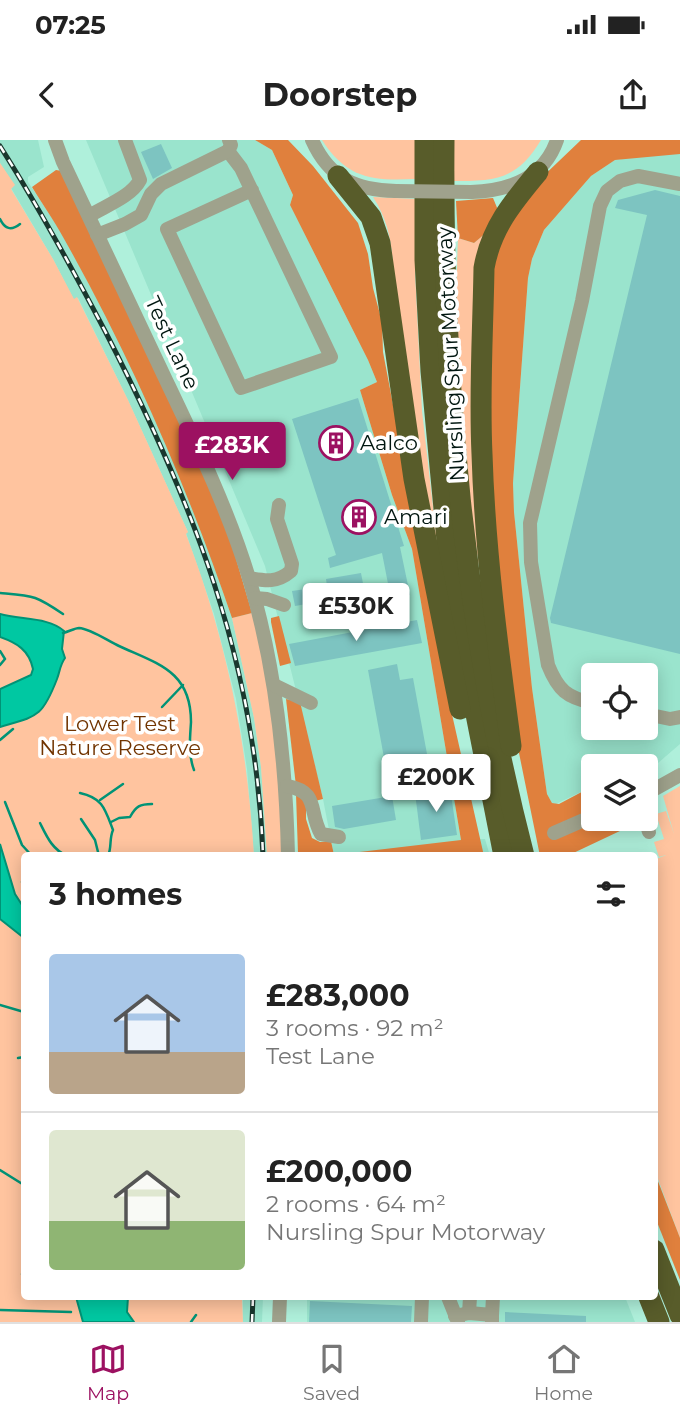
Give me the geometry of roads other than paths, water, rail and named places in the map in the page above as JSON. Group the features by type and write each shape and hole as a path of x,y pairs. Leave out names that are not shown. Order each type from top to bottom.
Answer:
{"highway":[{"name":"Nursling Spur Motorway","path":"425,140 425,260 431,372 450,572 501,852"},
{"name":"Nursling Spur Motorway","path":"444,140 444,272 453,445 490,706 507,788 525,852"},
{"path":"525,852 495,624 486,529 481,452 484,268 487,249 506,210 544,165"},
{"path":"338,176 371,217 380,243 414,479 481,797 501,852"},
{"path":"658,1260 680,1315"},
{"path":"650,1300 659,1322"}],"street":[{"name":"Test Lane","path":"55,140 97,235 204,459 226,511 249,578 274,685 287,786 288,852"},
{"path":"89,216 138,185 140,180 125,140"},
{"path":"302,140 338,176 372,189 471,192 500,189 544,165 569,140"},
{"path":"312,140 320,156"},
{"path":"544,165 557,140"},
{"path":"97,235 141,215 151,194 161,184 228,145 252,190 331,357 241,388 167,229 252,190"},
{"path":"581,699 567,695 554,681 548,665 531,562 530,523 603,199 607,191 620,181 638,176 680,184"},
{"path":"249,578 278,580 291,570 292,564 277,519 279,505"},
{"path":"255,598 284,605"},
{"path":"274,685 293,694 314,698"},
{"path":"658,716 670,719 680,717"},
{"path":"658,787 680,775"},
{"path":"287,786 306,792 321,834 339,837"},
{"path":"554,832 581,821"},
{"path":"279,1322 280,1300"},
{"path":"421,1322 422,1300"},
{"path":"450,1300 461,1317"},
{"path":"461,1317 469,1300"},
{"path":"461,1317 492,1318 493,1300"}],"waterway":[{"path":"0,219 8,228 20,224"},
{"path":"0,593 34,597 63,614"},
{"path":"63,633 79,628 89,631 159,665 179,680 190,705 190,752 194,770"},
{"path":"0,651 5,659 0,665"},
{"path":"162,707 183,685"},
{"path":"0,740 13,729"},
{"path":"100,800 123,784"},
{"path":"80,793 98,801 108,816 113,830 109,852"},
{"path":"5,802 22,845 28,852"},
{"path":"111,822 130,817 141,805 152,804"},
{"path":"81,819 95,840 98,852"},
{"path":"40,823 48,838 61,852"},
{"path":"0,1005 21,1011"},
{"path":"0,1170 21,1183"},
{"path":"0,1310 71,1312"},
{"path":"191,1322 196,1315"}],"railway":[{"path":"0,146 28,191 105,331 166,458 192,521 233,649 248,716 258,784 263,852"},
{"path":"252,1322 253,1300"}],"place":[{"name":"Aalco","path":"336,443"},
{"name":"Amari","path":"359,517"}],"park label":[{"name":"Lower Test Nature Reserve","path":"120,736"}]}
